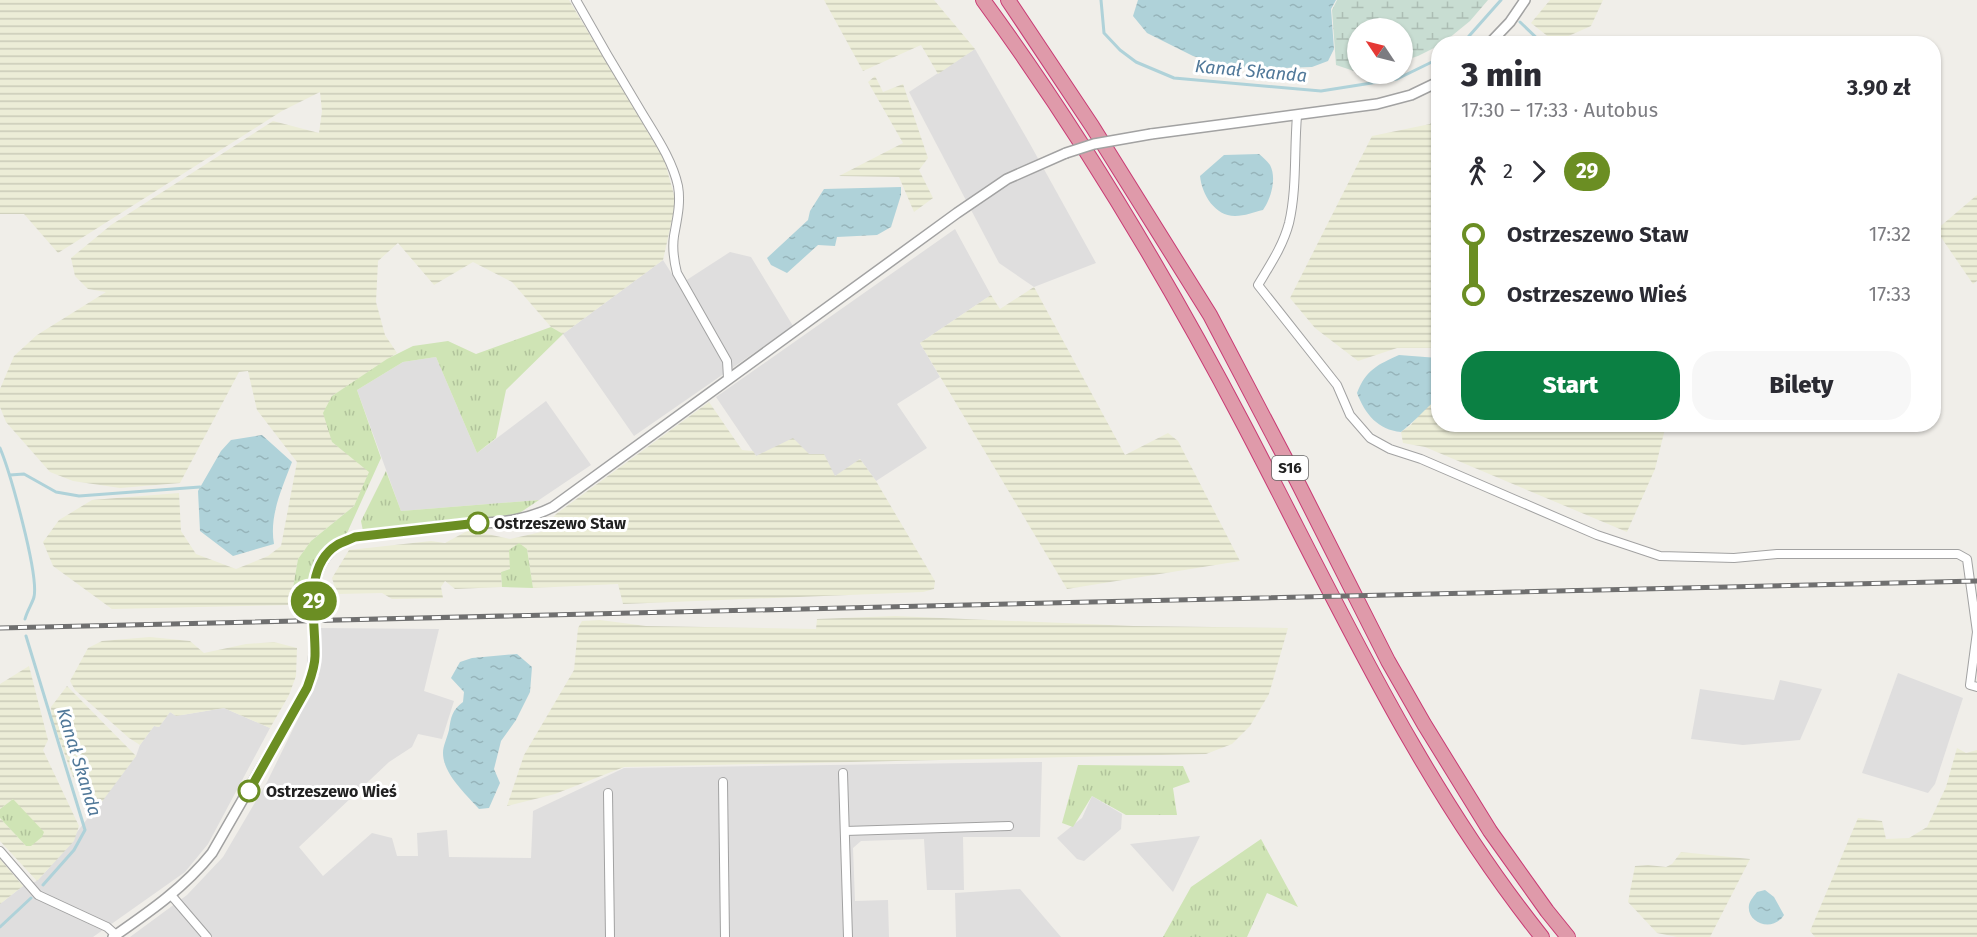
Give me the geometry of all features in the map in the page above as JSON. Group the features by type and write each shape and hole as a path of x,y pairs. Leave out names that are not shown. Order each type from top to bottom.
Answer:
{"highway":[{"name":"S16","path":"983,0 1074,133 1146,247 1243,423 1403,730 1475,846 1542,937"},
{"name":"S16","path":"1008,0 1092,126 1210,315 1388,661 1430,734 1490,831 1568,937"}],"street":[{"path":"576,0 662,147 674,172 679,203 673,257 676,273 727,361 728,378"},
{"path":"1497,36 1510,22 1525,0"},
{"path":"0,851 38,895 107,927 114,936 171,895 197,871 219,842 307,688 313,672 314,596 319,567 326,555 337,545 355,537 513,520 534,516 553,507 728,378 999,185 1041,162 1094,144 1377,104 1411,95 1431,85"},
{"path":"1297,116 1289,223 1277,255 1258,285 1337,385 1350,415 1370,438 1597,535 1660,556 1734,558 1777,554 1958,554 1967,559 1969,569 1977,632 1970,685 1977,687"},
{"path":"843,773 848,937"},
{"path":"723,782 725,937"},
{"path":"608,793 610,937"},
{"path":"845,831 1009,826"},
{"path":"171,895 207,937"}],"shaded area":[{"path":"975,49 1096,263 1034,287 999,263 909,92"},
{"path":"955,229 991,295 920,343 940,377 897,404 927,448 876,481 860,459 835,477 756,456 716,397"},
{"path":"730,252 751,257 793,326 634,436 563,334 663,260 679,285"},
{"path":"436,357 477,453 546,401 591,465 539,500 401,511 357,390 403,362"},
{"path":"319,628 439,629 424,691 454,701 442,739 418,734 412,747 389,762 299,847 323,876 372,833 392,838 397,856 418,856 417,833 447,830 449,857 531,858 533,811 624,768 1042,762 1040,837 963,837 964,890 927,890 924,839 861,841 853,848 855,901 888,900 889,937 130,937 187,895 223,857 267,782 319,676"},
{"path":"1898,673 1963,698 1935,784 1928,793 1862,773"},
{"path":"1780,680 1822,689 1800,740 1743,745 1691,739 1700,689 1774,700"},
{"path":"224,708 270,728 208,844 185,872 93,937 0,937 0,904 23,886 37,881 49,868 136,756 140,745 154,726 159,727 170,712 176,716"},
{"path":"1092,796 1122,814 1121,829 1084,861 1077,859 1057,838 1082,818"},
{"path":"1200,836 1173,892 1130,844"},
{"path":"1020,889 1061,937 956,937 955,893"}],"green space":[{"path":"0,0 569,0 664,159 676,202 663,260 563,334 551,327 512,282 473,262 434,285 398,243 378,261 376,302 385,335 397,353 332,396 332,442 370,471 354,506 312,540 298,559 290,605 112,609 53,566 43,542 59,520 92,500 179,493 181,531 196,554 236,569 268,556 281,546 297,462 257,410 248,371 239,372 180,483 120,488 73,481 50,472 6,422 0,407 0,389 14,356 37,335 106,292 88,289 75,276 71,258 111,225 273,121 319,133 322,111 320,92 282,111 58,253 24,214 0,214"},
{"path":"824,0 934,0 975,49 938,74 921,45 863,71"},
{"path":"1337,0 1488,0 1470,21 1452,36 1431,36 1431,50 1413,58 1413,18 1347,18 1347,69 1336,65 1332,10"},
{"path":"1550,0 1603,0 1591,26 1568,36 1547,36 1531,23"},
{"path":"875,76 883,92 903,84 928,158 919,170 933,198 914,212 899,177 839,176 903,143 868,82"},
{"path":"1430,124 1431,348 1397,348 1358,361 1315,328 1290,298 1372,136"},
{"path":"1977,195 1977,281 1973,284 1941,237 1941,226"},
{"path":"1034,287 1125,455 1168,433 1178,441 1240,561 1067,589 920,343 991,295 1000,309"},
{"path":"551,327 563,334 506,390 496,438 477,453 436,357 403,362 357,390 381,458 347,533 325,550 316,562 311,576 308,612 290,605 298,559 311,541 354,506 369,472 332,442 323,413 332,396 387,359 413,346 448,341 476,354"},
{"path":"709,402 742,450 753,451 756,456 793,438 809,454 824,454 835,476 860,459 876,481 935,581 934,589 923,592 623,604 618,584 533,588 527,549 510,569 501,572 502,587 455,589 445,581 441,587 443,598 392,599 382,593 337,594 332,578 349,550 431,541 445,543 469,530 510,539 541,532 556,514"},
{"path":"1431,403 1431,432 1664,432 1655,469 1627,532 1425,447 1403,443 1401,432 1411,425 1421,411"},
{"path":"386,471 401,511 539,500 518,514 363,531 361,521"},
{"path":"519,543 527,549 533,588 502,587 501,572 510,569 509,550"},
{"path":"895,616 1134,626 1288,628 1269,694 1250,726 1232,744 1206,754 624,767 555,794 507,806 524,755 574,670 578,628 582,621 600,620 646,626 816,629 817,619"},
{"path":"150,637 190,641 204,653 246,644 274,642 297,648 296,676 289,695 270,728 224,708 176,716 170,712 159,727 154,726 140,745 75,690 70,681 88,648 102,641"},
{"path":"29,666 48,740 43,750 79,826 74,841 37,881 0,841 0,818 26,846 13,799 0,809 0,684"},
{"path":"67,686 136,756 101,803 73,777 52,719 51,707"},
{"path":"1957,748 1966,753 1977,750 1977,937 1815,937 1810,931 1858,818 1882,821 1886,839 1909,838 1927,827 1946,787"},
{"path":"1078,765 1183,766 1190,782 1173,788 1177,815 1126,815 1092,796 1073,827 1062,823"},
{"path":"13,799 44,832 42,837 31,846 26,846 0,818 0,809"},
{"path":"1261,839 1298,907 1267,893 1247,937 1163,937 1191,887"},
{"path":"1681,852 1750,859 1710,937 1677,937 1657,933 1628,902 1635,866 1666,867 1672,864"},
{"path":"0,859 23,886 0,904"}],"water":[{"path":"1138,0 1336,0 1331,9 1334,49 1328,61 1312,67 1256,69 1220,64 1193,56 1147,33 1133,16"},
{"path":"1259,154 1270,165 1273,176 1271,194 1263,210 1235,216 1221,212 1207,197 1200,176 1224,155"},
{"path":"901,187 901,195 891,227 877,235 837,237 835,246 818,245 787,273 771,265 767,258 808,220 810,211 824,189"},
{"path":"1399,355 1431,357 1431,404 1401,432 1386,428 1373,420 1357,393 1368,374 1384,362"},
{"path":"262,435 292,462 275,513 274,544 233,556 200,531 198,491 221,451 231,440"},
{"path":"517,654 532,667 530,692 516,720 501,741 494,769 500,783 489,808 479,809 456,783 444,761 443,750 451,718 456,708 463,702 464,692 451,678 460,662 472,658"},
{"path":"1765,890 1774,897 1784,915 1773,924 1761,924 1752,917 1749,911 1753,897 1757,892"}],"waterway":[{"name":"Kanał Skanda","path":"1101,0 1104,33 1120,50 1136,62 1174,78 1321,91 1397,79 1431,62"},
{"name":"Kanał Skanda","path":"1469,36 1501,0"},
{"path":"1520,22 1535,36"},
{"name":"Kanał Skanda","path":"0,448 16,500 32,567 34,597 25,619"},
{"path":"10,475 24,474 56,492 79,496 200,487"},
{"name":"Kanał Skanda","path":"26,636 85,830 74,850 43,885"},
{"name":"Kanał Skanda","path":"0,927 31,898"}],"railway":[{"path":"0,628 1977,581"}],"bus line":[{"name":"29","path":"249,791 307,688 313,672 315,581 326,555 337,545 355,537 478,523"}],"place":[{"name":"Ostrzeszewo Staw","path":"478,523"},
{"name":"Ostrzeszewo Wieś","path":"249,791"}]}
